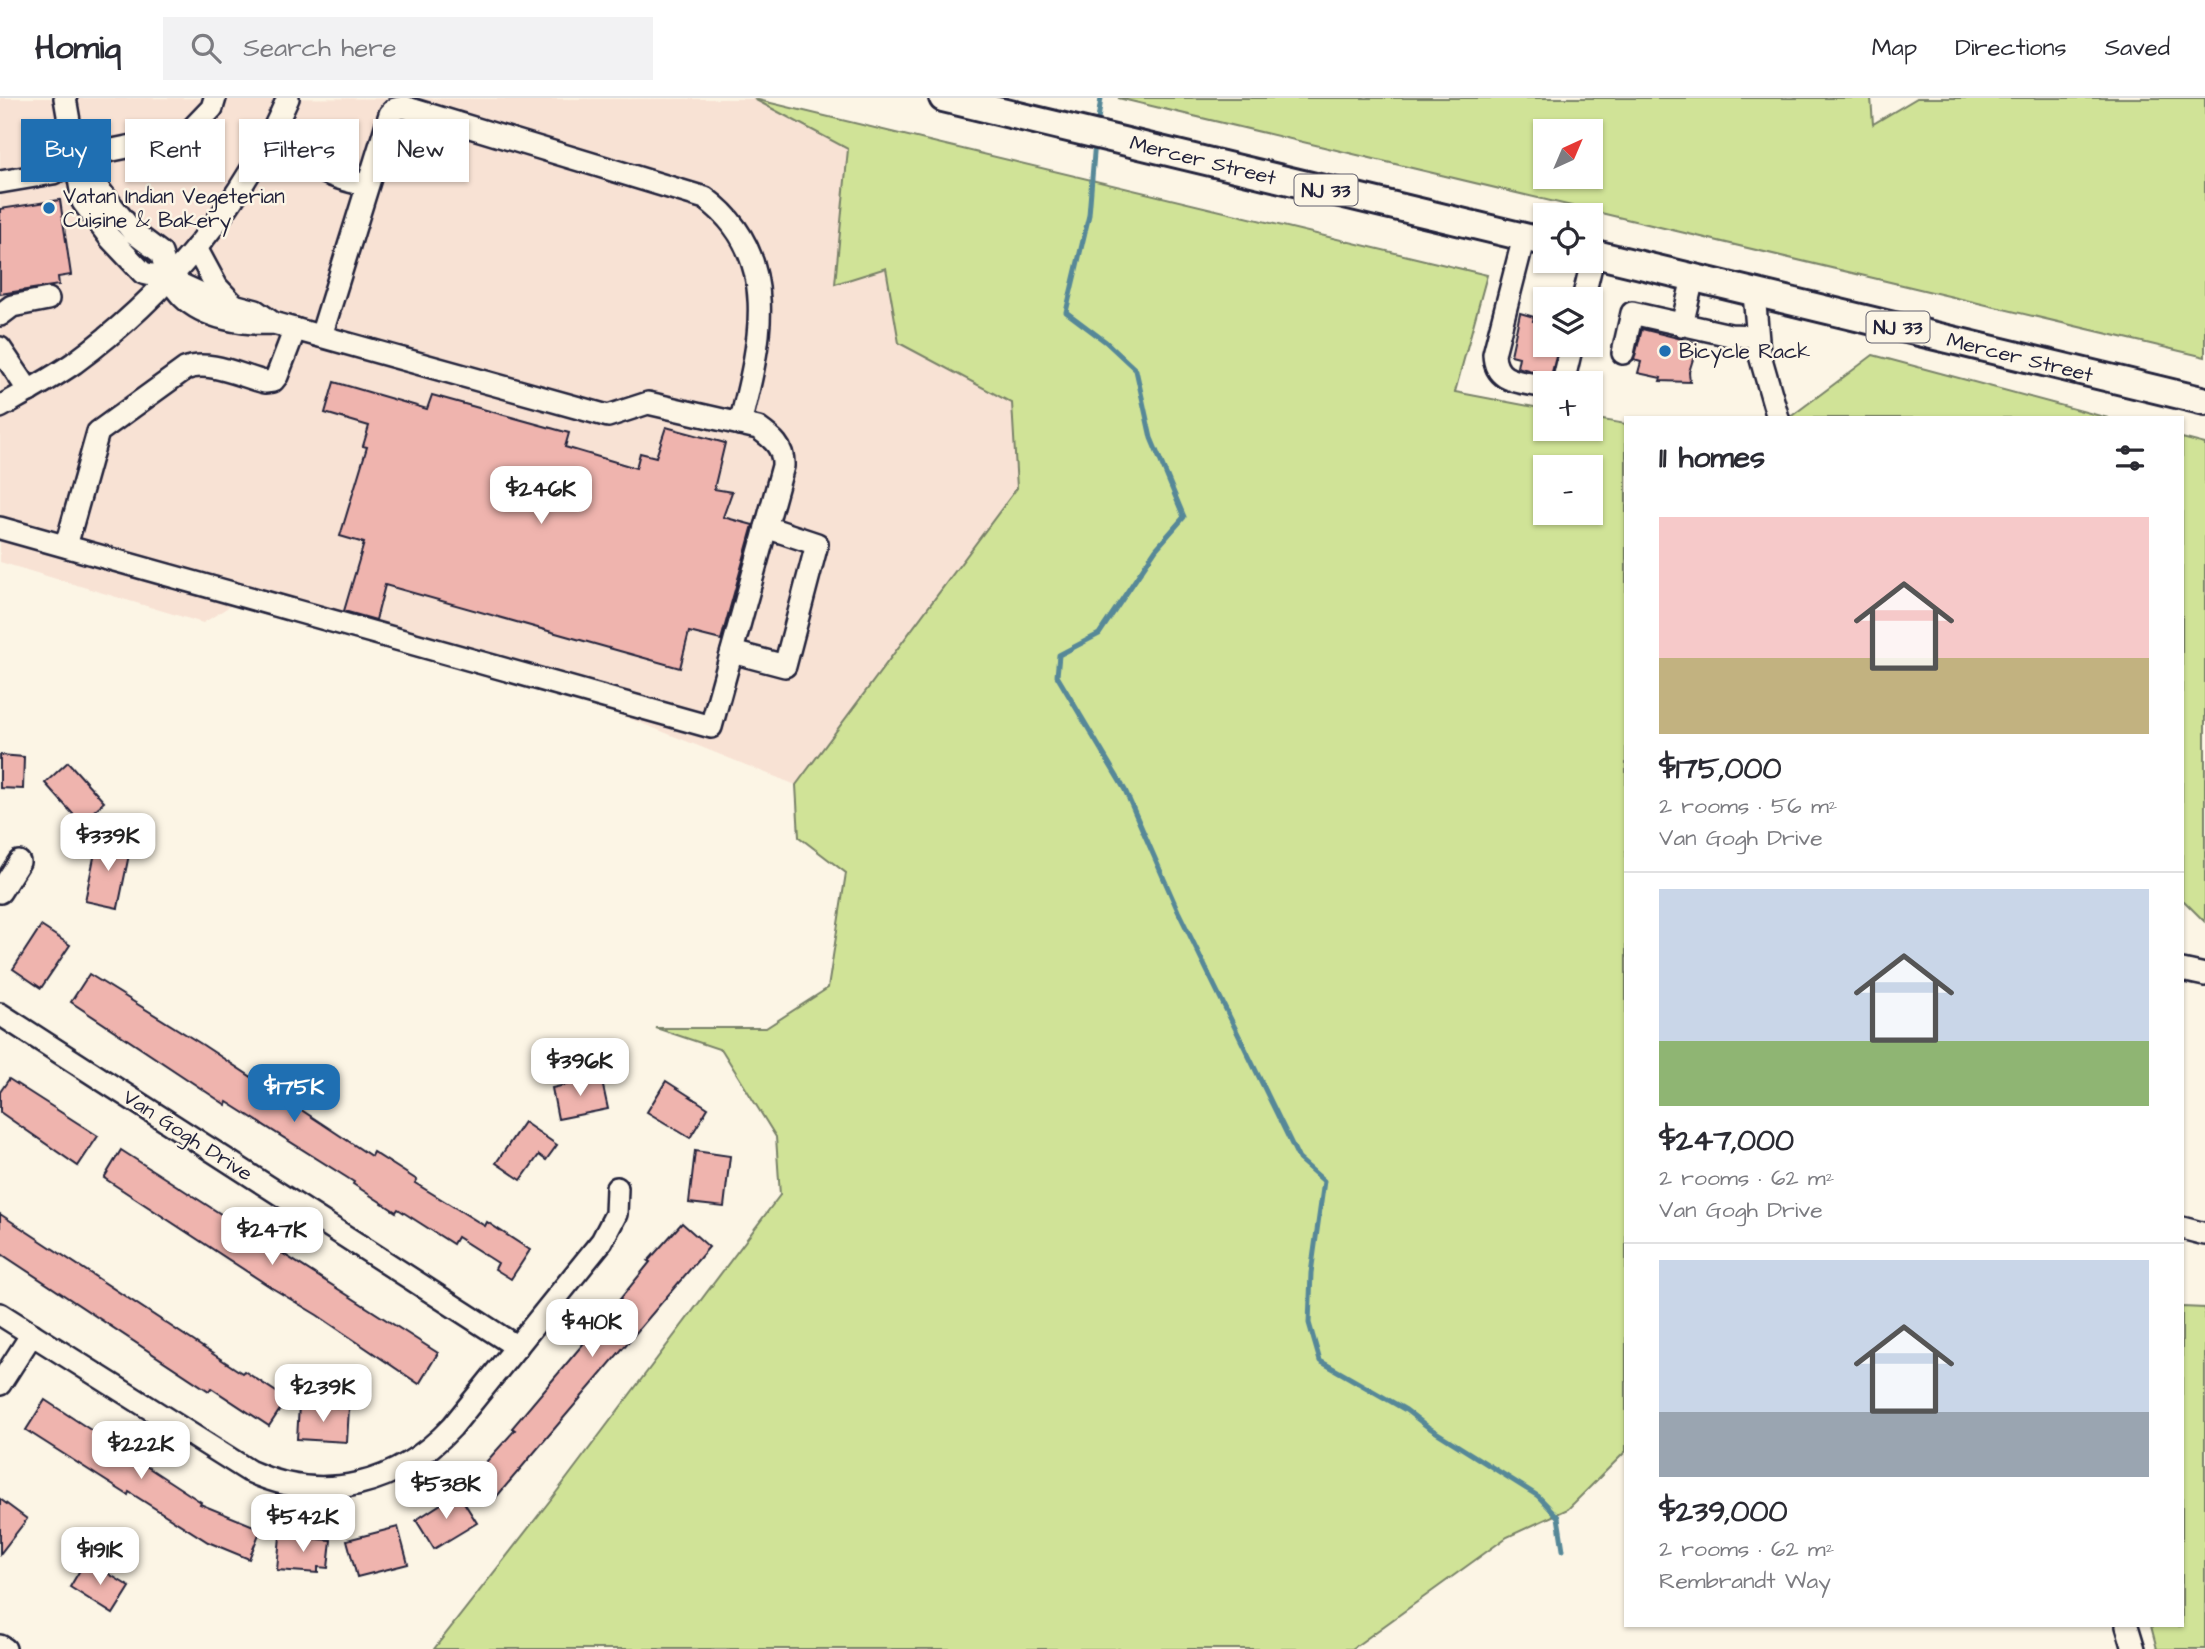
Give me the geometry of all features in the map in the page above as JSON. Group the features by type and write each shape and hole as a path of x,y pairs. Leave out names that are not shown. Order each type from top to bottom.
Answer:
{"main road":[{"name":"Mercer Street","path":"943,98 1533,240"},
{"name":"Mercer Street","path":"1603,257 2205,401"}],"street":[{"path":"65,98 69,119"},
{"path":"111,150 186,135 212,108 215,98"},
{"path":"279,119 288,98"},
{"path":"321,336 390,114 395,109 404,107 705,198 716,206 733,225 752,257 757,277 760,333 740,424"},
{"path":"0,182 21,178"},
{"path":"93,182 133,232 161,253 169,279 183,298 205,312 255,325 273,323"},
{"path":"0,407 73,363 111,333 169,279 196,248 245,182"},
{"path":"352,182 367,185"},
{"path":"1533,243 1494,354 1494,368 1502,377 1533,384"},
{"path":"196,248 217,287 235,306"},
{"path":"1682,325 1693,278"},
{"path":"0,528 711,727 783,466 781,449 771,438 758,428 648,402 608,416 273,323 256,311 197,293 169,279"},
{"path":"1754,293 1756,336 1777,416"},
{"path":"0,315 12,306 48,299"},
{"path":"1623,353 1632,313 1730,335 1756,336"},
{"path":"66,546 98,432 184,369 192,366 203,365 265,383 273,381 295,329"},
{"path":"1,352 29,391"},
{"path":"732,652 785,666 817,544 766,527"},
{"path":"0,892 19,862"},
{"path":"2184,970 2205,975"},
{"name":"Van Gogh Drive","path":"0,1014 517,1347"},
{"path":"0,1314 249,1471 290,1485 317,1488 355,1485 380,1478 421,1456 452,1427 610,1230 616,1214 617,1188"},
{"path":"2184,1229 2205,1234"},
{"path":"0,1384 32,1334"},
{"path":"2127,1627 2133,1649"},
{"path":"0,1646 5,1649"}],"shaded area":[{"path":"0,98 754,99 849,149 835,284 886,268 899,343 1012,403 1017,488 796,785 521,675 238,601 203,623 0,562"}],"green space":[{"path":"1118,98 1871,98 1873,124 1917,98 2205,98 2205,357 1603,214 1603,203 1559,203"},
{"path":"754,99 1487,275 1455,392 1533,407 1533,441 1603,441 1603,420 1624,424 1624,1453 1568,1509 1507,1537 1352,1649 434,1649 552,1498 780,1195 776,1137 722,1050 656,1028 766,1028 828,988 846,873 799,837 796,785 1017,488 1012,403 899,343 886,268 835,284 848,149"},
{"path":"1873,355 2101,416 1792,416"},
{"path":"2184,439 2205,444 2205,922 2184,901"},
{"path":"2184,1307 2205,1308 2205,1649 2157,1649 2151,1627 2184,1627"}],"building":[{"path":"60,200 71,275 58,277 59,285 0,294 0,209"},
{"path":"1520,313 1533,317 1533,357 1556,357 1552,371 1533,371 1517,367 1519,357 1511,355"},
{"name":"Bicycle Rack","path":"1642,329 1698,343 1689,372 1690,382 1660,381 1661,378 1638,373 1641,362 1634,360"},
{"path":"334,382 427,409 432,395 569,433 565,447 636,468 640,453 656,457 666,427 725,443 714,489 732,492 723,517 753,525 721,640 689,632 680,668 385,585 376,620 344,611 364,543 340,536 367,447 363,446 369,426 325,413"},
{"path":"0,755 24,757 23,789 0,788"},
{"path":"68,762 104,802 81,823 45,783"},
{"path":"98,838 131,845 118,908 85,901"},
{"path":"41,926 70,945 41,988 13,969"},
{"path":"89,974 203,1045 371,1156 373,1152 417,1180 415,1183 485,1226 487,1222 530,1250 511,1279 495,1269 498,1263 457,1237 453,1244 398,1209 396,1212 353,1184 354,1182 227,1102 226,1105 71,1002"},
{"path":"601,1077 608,1109 558,1119 552,1088"},
{"path":"9,1079 98,1136 78,1166 0,1112 0,1092"},
{"path":"666,1081 708,1108 690,1138 647,1112"},
{"path":"524,1122 557,1145 546,1160 539,1155 521,1180 496,1163"},
{"path":"121,1150 438,1353 419,1384 104,1178"},
{"path":"695,1151 730,1156 724,1207 689,1203"},
{"path":"0,1214 242,1373 244,1371 287,1399 269,1426 211,1388 209,1391 0,1253"},
{"path":"682,1223 709,1247 492,1502 469,1481 515,1430 512,1428"},
{"path":"45,1400 201,1502 200,1504 261,1529 249,1559 208,1542 26,1430"},
{"path":"299,1405 349,1408 347,1442 297,1439"},
{"path":"458,1493 477,1523 434,1549 416,1520"},
{"path":"0,1499 27,1519 0,1554"},
{"path":"398,1527 408,1564 357,1577 347,1540"},
{"path":"280,1536 331,1540 328,1568 318,1567 318,1573 277,1570"},
{"path":"86,1560 130,1587 113,1614 70,1587"}],"waterway":[{"path":"1097,127 1101,98"},
{"path":"1095,141 1089,215 1066,312 1106,342 1136,370 1151,438 1184,517 1156,549 1099,634 1059,655 1057,676 1125,790 1178,911 1299,1159 1324,1181 1311,1273 1309,1323 1320,1361 1406,1410 1428,1427 1538,1496 1558,1517 1563,1550"}],"place":[{"name":"Vatan Indian Vegeterian Cuisine & Bakery","path":"49,208"},
{"name":"Bicycle Rack","path":"1665,351"}]}
